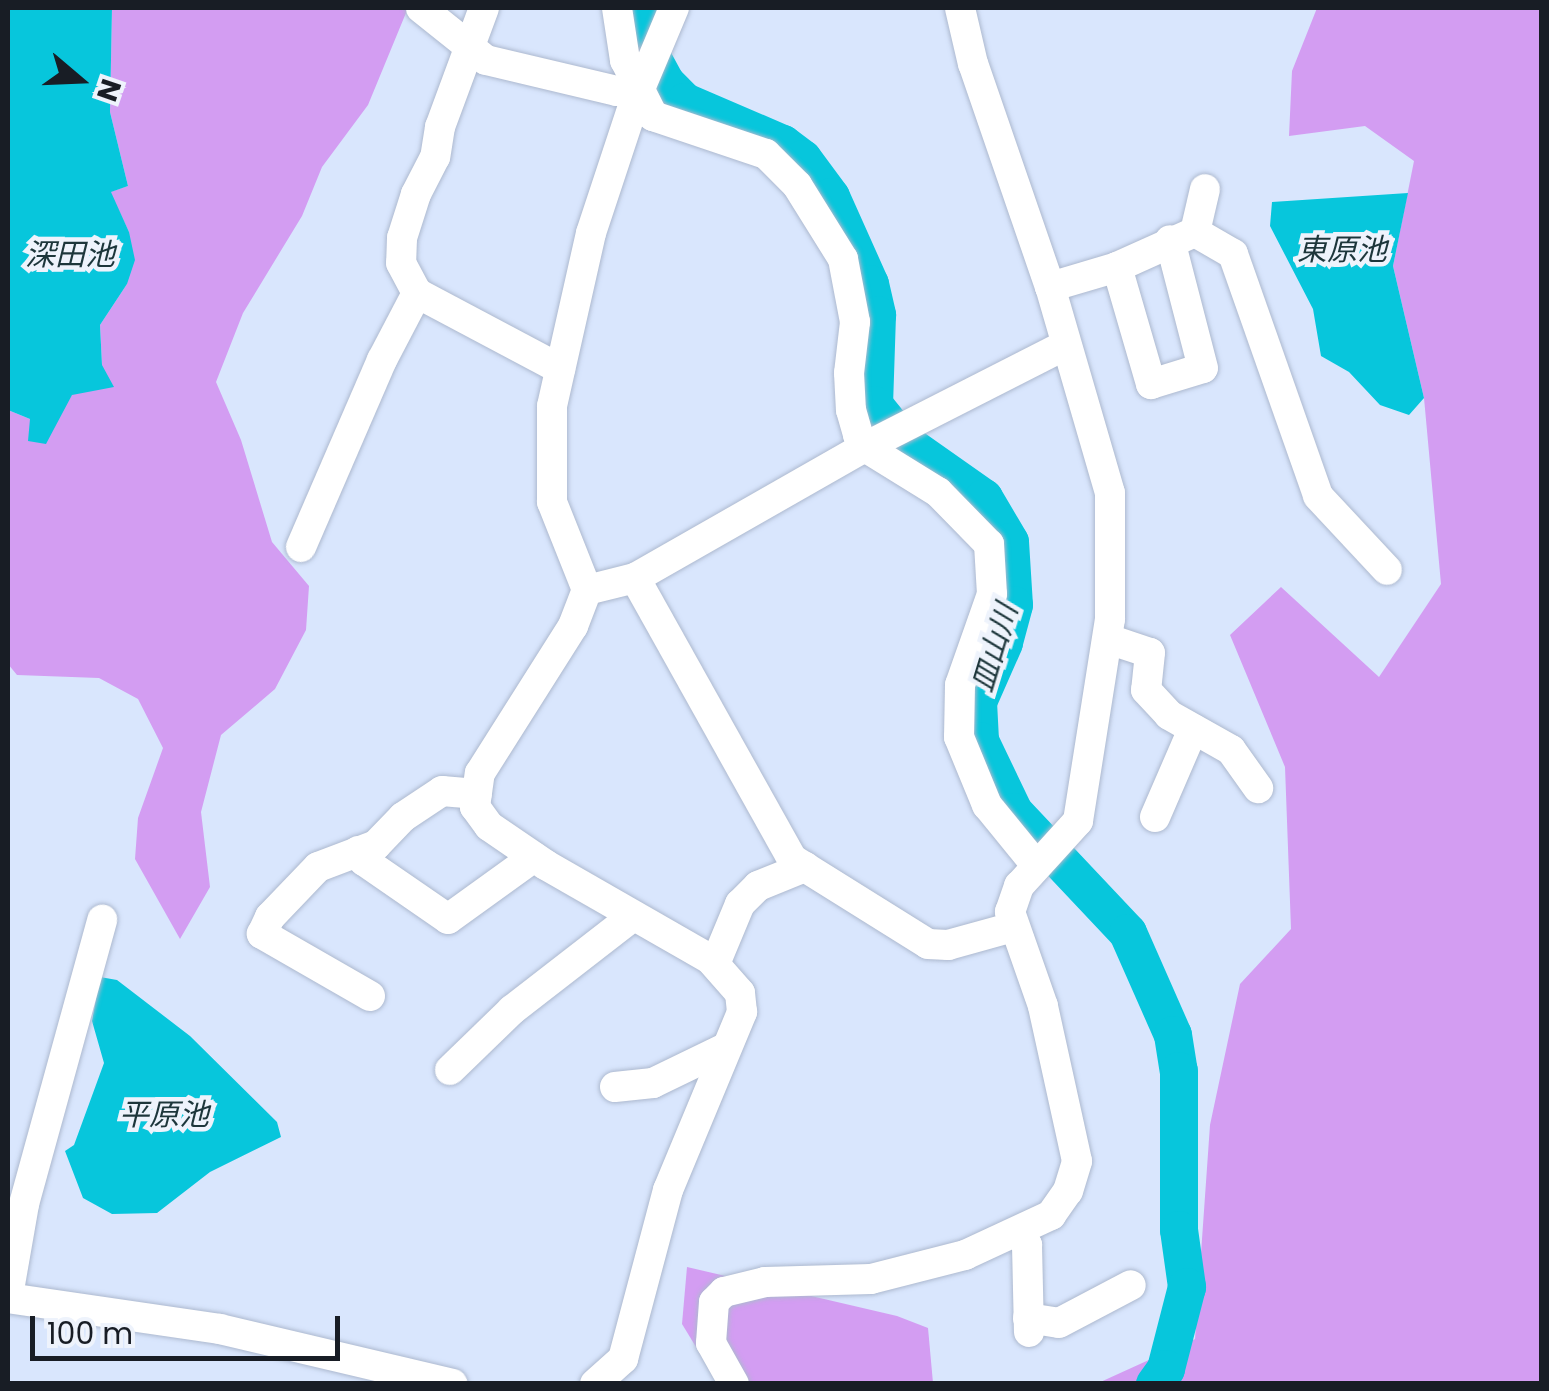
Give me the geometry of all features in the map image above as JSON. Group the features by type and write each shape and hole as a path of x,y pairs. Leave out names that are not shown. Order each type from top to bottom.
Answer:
{"street":[{"path":"422,8 468,49 505,65 617,90 640,89"},
{"path":"484,8 440,127 435,157 416,194 402,238 402,263 417,294 560,369"},
{"path":"617,8 625,60 654,116 766,154 797,185 843,259 854,322 850,410 866,447 938,492 989,544 992,594 960,684 959,738 987,805 1047,855"},
{"path":"594,1384 623,1359 668,1190 742,1012 740,993 715,964 534,857 489,826 475,807 480,774 573,626 586,590 552,502 552,406 591,233 640,89 674,8"},
{"path":"734,1384 711,1343 714,1302 724,1292 764,1282 871,1279 965,1255 1051,1215 1068,1191 1077,1162 1043,1006 1010,912 1018,886 1078,821 1108,639 1110,493 1050,287 973,64 960,8"},
{"path":"1117,267 1151,384 1203,368 1183,236 1205,190"},
{"path":"1050,287 1117,267 1183,236 1233,254 1318,496 1387,570"},
{"path":"301,547 382,360 417,294"},
{"path":"586,590 635,578 866,447 1065,345"},
{"path":"635,578 792,859 928,944 948,945 1013,927"},
{"path":"1108,639 1150,653 1146,690 1169,715 1232,750 1258,788"},
{"path":"1155,817 1193,729"},
{"path":"370,996 262,934 270,918 318,867 376,845 403,817 442,791 477,794"},
{"path":"358,852 364,861 448,919 534,857"},
{"path":"715,964 740,904 758,886 806,867"},
{"path":"450,1070 512,1010 632,917"},
{"path":"102,920 24,1204 8,1297 220,1329 454,1384"},
{"path":"615,1087 653,1083 726,1048"},
{"path":"1018,1232 1026,1245 1028,1325 1059,1323 1131,1285"}],"shaded area":[{"path":"112,8 408,8 368,105 322,167 302,216 243,313 216,382 241,440 272,542 309,586 306,630 275,689 221,735 201,812 210,887 180,939 135,859 138,818 163,748 138,699 99,678 17,675 8,664 8,410 30,419 72,395 102,365 100,325 127,284 129,232 110,192 128,186 110,112"},
{"path":"1317,8 1541,8 1541,1383 1096,1384 1195,1339 1210,1125 1240,984 1291,929 1285,767 1230,635 1281,587 1379,677 1441,584 1424,398 1393,266 1414,161 1365,126 1289,136 1292,71"},
{"path":"687,1267 897,1316 928,1328 933,1383 718,1383 682,1324"}],"water":[{"name":"深田池","path":"8,8 112,8 110,112 128,186 111,192 129,232 135,260 127,284 100,325 102,365 114,387 72,395 46,444 28,441 30,419 8,410"},
{"name":"東原池","path":"1408,193 1393,266 1424,398 1409,415 1380,405 1349,372 1321,356 1313,309 1270,226 1272,202"},
{"name":"平原池","path":"100,977 117,980 190,1036 277,1122 281,1137 210,1172 157,1213 112,1214 83,1198 65,1151 74,1145 104,1063 92,1021"}],"waterway":[{"name":"皿山川","path":"643,8 641,37 666,83 685,102 783,144 803,159 831,197 870,284 877,315 874,405 903,441 984,498 1010,542 1014,605 1004,643 978,702 980,741 1014,812 1128,933 1173,1035 1179,1071 1179,1230 1187,1287 1166,1369 1155,1384"}]}
